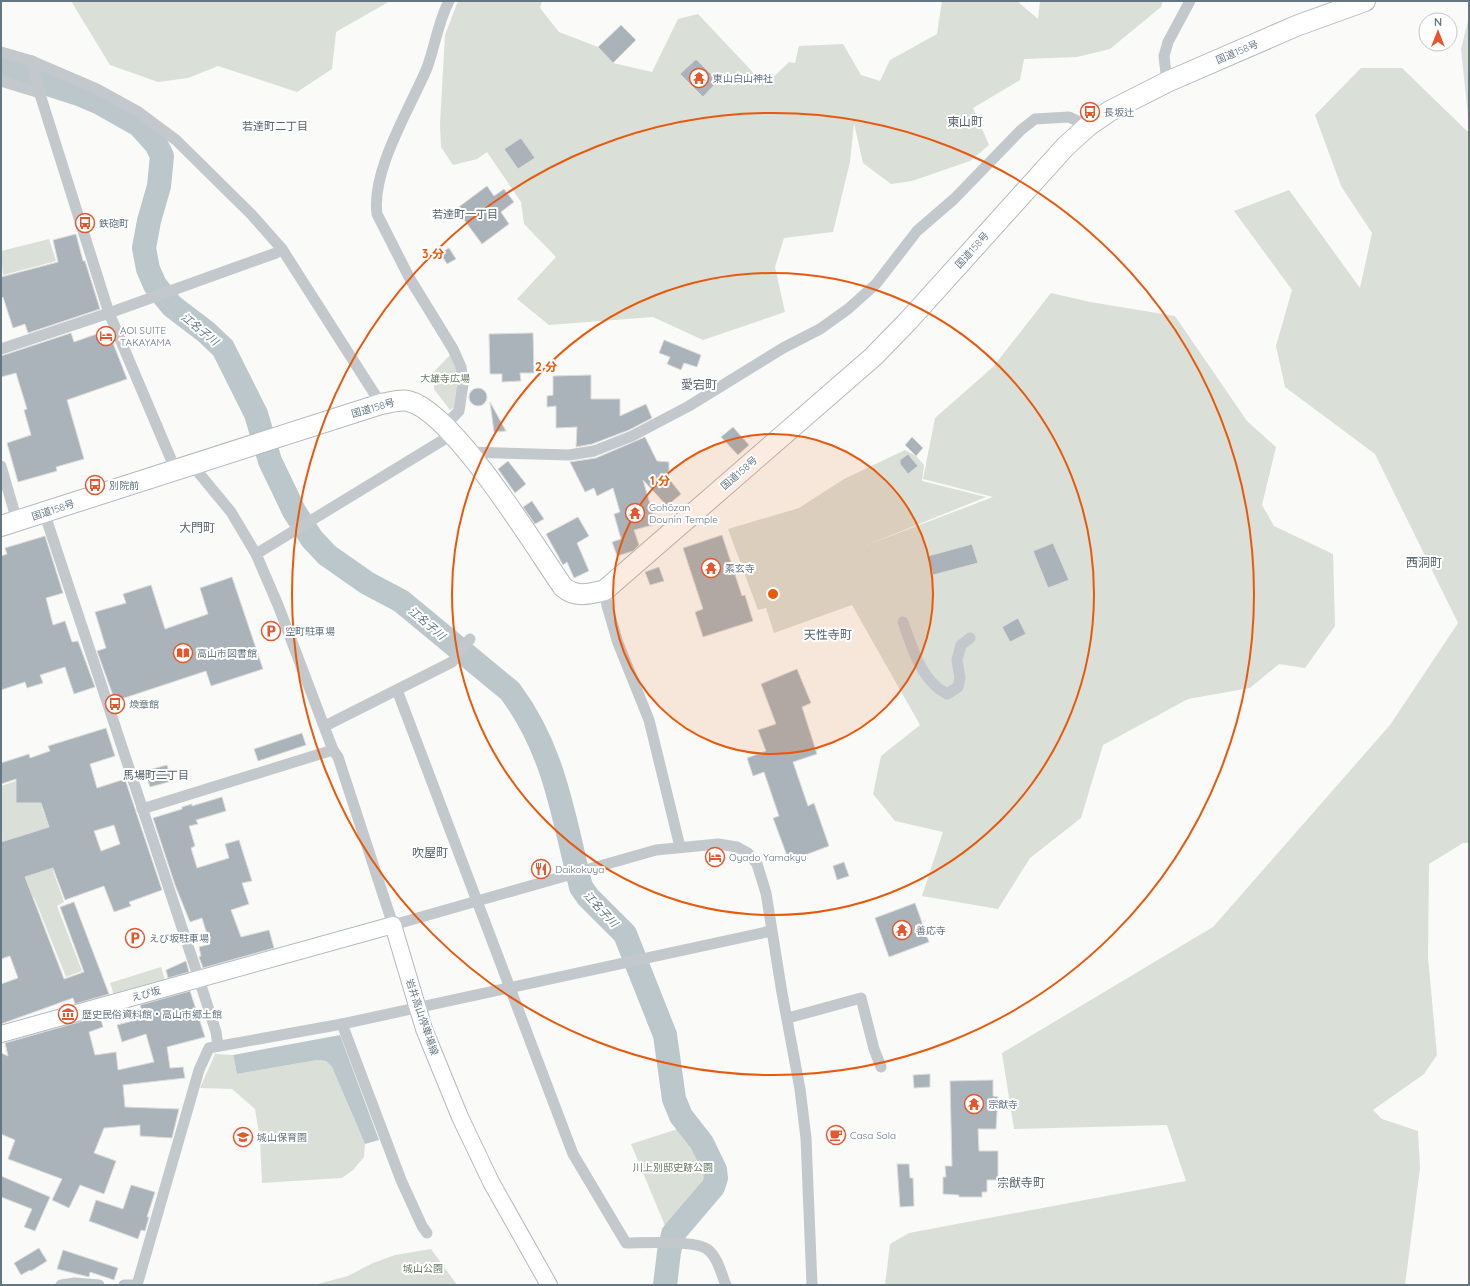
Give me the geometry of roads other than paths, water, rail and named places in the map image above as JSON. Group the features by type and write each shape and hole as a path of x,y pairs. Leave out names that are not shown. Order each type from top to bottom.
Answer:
{"highway":[{"name":"国道158号","path":"9,524 381,404 409,401 436,417 449,429 468,452 511,509 562,587 577,595 605,590 873,358 1065,147 1088,126 1110,111 1167,82 1296,26 1365,1"}],"main road":[{"path":"199,979 393,925"},
{"name":"岩井高山停車場線","path":"393,925 418,1009 446,1083 491,1182 549,1285"},
{"name":"えび坂","path":"1,1034 199,979"}],"street":[{"path":"256,554 298,529 449,429 460,411 463,384 461,367 453,349 410,279 377,214 376,206 382,173 427,67 449,1"},
{"path":"1167,82 1164,56 1168,42 1190,1"},
{"path":"1,52 97,89 148,118 176,140 252,214 282,249 381,404"},
{"path":"33,65 39,90 109,313 184,468 231,512 256,554 278,605 333,750 338,757 393,925 584,872 656,850 718,844 737,847 748,853 757,864 766,893 800,1089 806,1138 812,1285"},
{"path":"1,81 39,90"},
{"path":"468,452 569,455 594,451 632,436 689,406 783,348 820,329 848,309 876,284 917,231 954,199 1021,130 1035,119 1069,117 1088,126"},
{"path":"1,349 109,313 276,253 282,249"},
{"path":"1,466 9,524"},
{"path":"44,512 199,979 216,1032 218,1046"},
{"path":"605,590 607,606 618,643 649,720 680,847"},
{"path":"903,622 917,660 936,688 947,694 958,687 960,678 957,660 960,645 970,638"},
{"path":"324,726 452,662 468,643"},
{"path":"397,690 573,1154 626,1243 682,1244 707,1249 715,1259 726,1285"},
{"path":"142,810 333,750"},
{"path":"124,1285 137,1285 199,1070 209,1048 418,1009 510,986 772,931"},
{"path":"788,1018 861,998 874,1049 881,1067"},
{"path":"342,1024 401,1180 422,1226 427,1233"},
{"path":"61,1285 75,1283 99,1285"}],"waterway":[{"name":"江名子川","path":"1,69 79,94 100,103 139,125 156,144 162,156 159,186 149,221 144,248 148,269 155,285 172,306 206,332 223,348 256,414 270,461 294,511 312,539 327,555 367,583 401,601 510,691 538,737 556,785 581,887 588,897 625,934 665,1035 674,1099 681,1116 702,1143 715,1170 716,1178 713,1187 673,1234 665,1285"}],"place":[{"name":"東山白山神社","path":"699,78"},
{"name":"長坂辻","path":"1090,112"},
{"name":"鉄砲町","path":"85,223"},
{"name":"AOI SUITE TAKAYAMA","path":"106,336"},
{"name":"別院前","path":"95,485"},
{"name":"Gohōzan Dounin Temple","path":"635,513"},
{"name":"素玄寺","path":"711,568"},
{"name":"空町駐車場","path":"271,631"},
{"name":"高山市図書館","path":"183,653"},
{"name":"煥章館","path":"115,704"},
{"name":"Oyado Yamakyu","path":"715,857"},
{"name":"Daikokuya","path":"541,869"},
{"name":"善応寺","path":"902,930"},
{"name":"えび坂駐車場","path":"135,938"},
{"name":"歴史民俗資料館・高山市郷土館","path":"68,1014"},
{"name":"宗猷寺","path":"974,1104"},
{"name":"Casa Sola","path":"836,1135"},
{"name":"城山保育園","path":"243,1137"}],"district":[{"name":"東山町","path":"965,121"},
{"name":"若達町二丁目","path":"275,126"},
{"name":"若達町一丁目","path":"465,214"},
{"name":"愛宕町","path":"699,384"},
{"name":"大門町","path":"197,527"},
{"name":"西洞町","path":"1424,562"},
{"name":"天性寺町","path":"828,634"},
{"name":"馬場町二丁目","path":"156,775"},
{"name":"吹屋町","path":"430,852"},
{"name":"宗猷寺町","path":"1021,1182"}],"park label":[{"name":"大雄寺広場","path":"445,378"},
{"name":"川上別邸史跡公園","path":"673,1167"},
{"name":"城山公園","path":"423,1268"}]}
